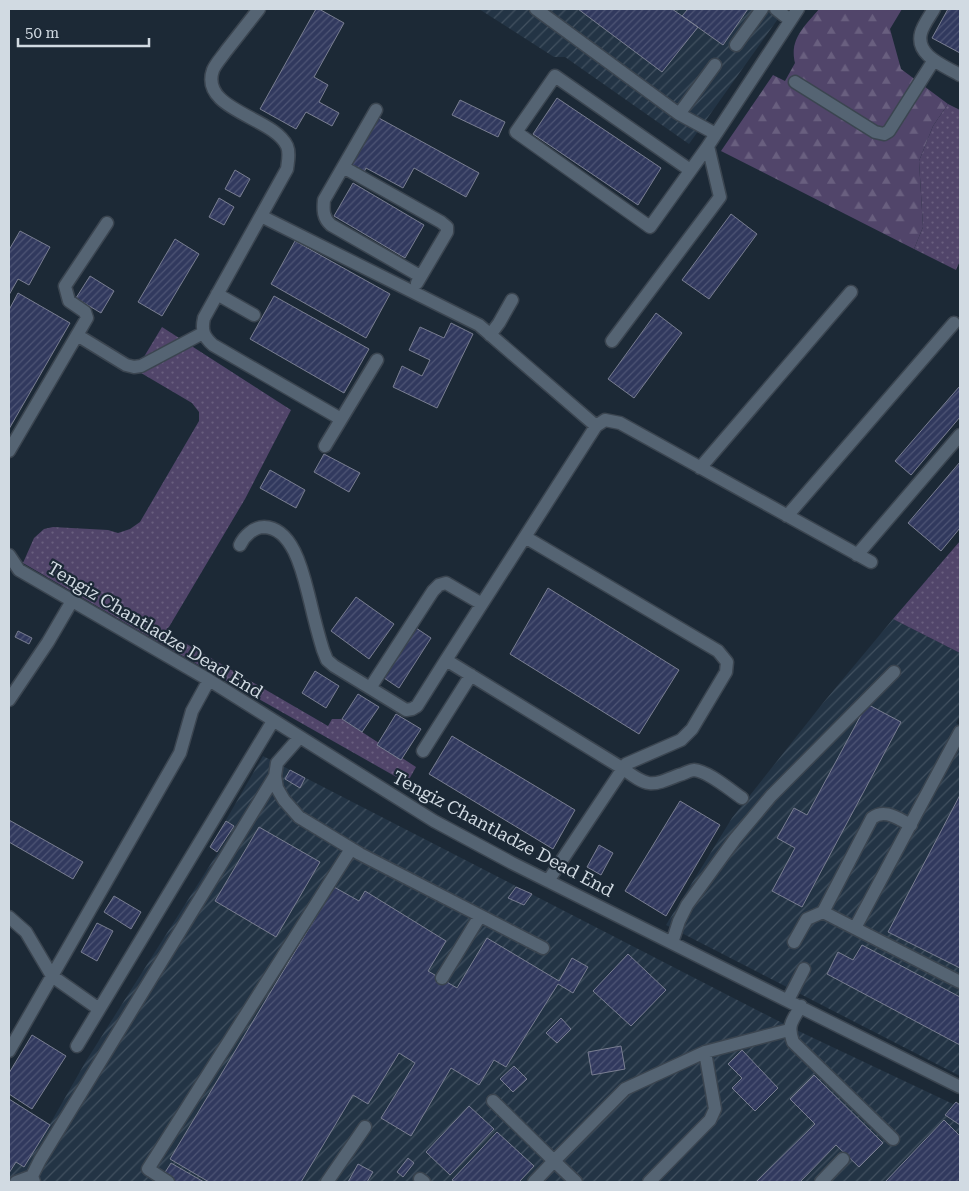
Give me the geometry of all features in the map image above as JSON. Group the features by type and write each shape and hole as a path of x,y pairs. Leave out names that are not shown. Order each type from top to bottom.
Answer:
{"street":[{"path":"259,9 214,67 211,79 220,98 234,109 282,138 288,148 287,168 204,318 203,333 213,345 341,419"},
{"path":"536,9 679,114 716,134"},
{"path":"736,45 762,9"},
{"path":"776,9 790,20"},
{"path":"690,170 555,76 516,132 650,227 708,146 798,9"},
{"path":"934,9 921,33 920,43 926,53 934,60 960,75"},
{"path":"795,82 876,132 884,134 889,131 934,60"},
{"path":"679,114 715,65"},
{"path":"376,110 324,200 323,211 326,220 420,276"},
{"path":"612,341 720,197 708,146"},
{"path":"343,167 447,227 447,232 411,291"},
{"path":"261,216 471,321 490,335 596,426"},
{"path":"9,451 87,318 85,312 68,301 65,286 107,223"},
{"path":"700,468 851,292"},
{"path":"218,294 254,315"},
{"path":"490,335 512,300"},
{"path":"787,516 954,323"},
{"path":"77,335 134,367 141,366 203,333"},
{"path":"325,446 377,360"},
{"path":"240,545 243,539 259,528 265,527 276,530 286,538 300,562 327,660 406,710 417,706 596,426 606,420 620,423 871,562"},
{"path":"857,555 960,435"},
{"path":"525,537 718,651 727,662 726,672 692,730 681,740 626,764 622,768 548,881"},
{"name":"Tengiz Chantladze Dead End","path":"9,555 19,570 208,680 434,821 548,881 960,1087"},
{"path":"370,688 433,590 439,585 446,583 482,604"},
{"path":"9,700 48,642 72,601"},
{"path":"446,660 622,768 640,781 650,784 660,783 693,770 704,773 742,798"},
{"path":"672,943 679,921 687,905 735,839 771,796 894,672"},
{"path":"422,751 471,675"},
{"path":"9,1051 180,753 192,711 208,680"},
{"path":"77,1046 273,721"},
{"path":"856,928 960,732"},
{"path":"16,1182 33,1179 40,1160 275,776 278,763 299,738"},
{"path":"275,776 277,788 284,800 299,817 351,849 542,948"},
{"path":"794,942 807,919 823,912 872,818 878,813 885,813 911,825"},
{"path":"168,1182 148,1170 351,849"},
{"path":"823,912 960,982"},
{"path":"442,978 480,916"},
{"path":"9,917 26,932 52,976 100,1009"},
{"path":"788,1000 804,969"},
{"path":"801,1006 793,1018 789,1030 793,1042 893,1139"},
{"path":"534,1182 625,1089 705,1052 789,1030"},
{"path":"649,1182 710,1120 715,1109 705,1052"},
{"path":"493,1101 576,1182"},
{"path":"327,1182 365,1127"},
{"path":"821,1182 844,1159"}],"shaded area":[{"path":"479,9 785,9 689,144 565,57 554,57"},
{"path":"893,619 960,653 960,716 956,723 960,725 960,1076 666,925 732,818 823,703"},
{"path":"263,756 790,1027 953,1104 956,1102 960,1104 960,1182 9,1182 9,1099 50,1124 86,1061 234,827 226,820"}],"green space":[{"path":"819,9 902,9 890,29 901,69 948,104 933,126 919,161 923,227 914,249 721,151 773,75 785,81 795,63 794,47 796,40"},
{"path":"948,104 960,110 960,261 956,270 914,249 923,227 919,161 933,126"},
{"path":"162,327 291,410 245,499 166,632 328,726 332,719 342,719 416,767 407,783 23,563 34,538 44,529 53,527 108,530 118,533 130,529 140,522 199,421 199,412 192,403 136,370"},
{"path":"960,541 960,653 893,619"}],"building":[{"path":"316,9 344,23 314,77 328,85 319,102 339,113 332,126 306,112 296,129 260,109"},
{"path":"578,9 672,9 698,27 662,72"},
{"path":"688,9 748,9 723,45 682,16"},
{"path":"948,9 960,9 960,53 932,38"},
{"path":"557,98 661,168 638,205 533,134"},
{"path":"460,100 505,122 498,137 452,115"},
{"path":"377,117 479,173 466,197 414,168 403,188 366,168 363,174 349,167"},
{"path":"235,170 250,179 240,197 225,189"},
{"path":"353,183 424,225 405,258 334,216"},
{"path":"219,198 234,207 224,225 209,217"},
{"path":"731,214 757,234 709,299 682,280"},
{"path":"20,231 50,247 29,285 18,279 9,295 9,250"},
{"path":"175,239 199,254 162,316 138,302"},
{"path":"295,241 390,294 366,338 271,284"},
{"path":"90,276 114,291 101,313 76,298"},
{"path":"18,293 70,323 9,429 9,310"},
{"path":"274,296 369,349 344,393 250,339"},
{"path":"656,313 682,333 634,398 608,379"},
{"path":"451,323 473,334 437,408 393,387 402,366 422,376 430,360 409,350 420,327 444,338"},
{"path":"959,387 960,417 911,475 895,461"},
{"path":"324,454 360,473 349,492 314,472"},
{"path":"960,462 960,528 941,551 908,523"},
{"path":"270,470 305,490 296,508 260,488"},
{"path":"548,588 679,670 639,734 510,654"},
{"path":"356,597 394,624 369,659 331,631"},
{"path":"416,628 431,638 399,688 384,678"},
{"path":"18,631 32,638 29,644 15,637"},
{"path":"315,671 339,686 326,708 302,693"},
{"path":"358,694 379,707 362,732 342,719"},
{"path":"867,704 901,722 802,907 772,891 795,848 777,838 794,808 807,815"},
{"path":"396,714 421,729 401,760 377,745"},
{"path":"452,736 575,810 553,849 429,774"},
{"path":"290,770 305,778 300,788 285,779"},
{"path":"960,795 960,968 888,932"},
{"path":"680,801 720,825 666,916 625,891"},
{"path":"9,820 83,862 73,879 9,842"},
{"path":"226,821 234,826 217,852 210,847"},
{"path":"259,827 320,862 276,937 215,901"},
{"path":"599,845 613,853 601,875 587,867"},
{"path":"334,887 359,901 365,891 446,941 428,971 457,988 487,938 559,981 572,958 588,967 573,993 558,984 506,1067 494,1060 479,1085 451,1068 411,1136 381,1118 415,1063 399,1053 368,1104 353,1095 301,1182 209,1182 170,1159"},
{"path":"516,887 532,894 524,905 508,898"},
{"path":"114,896 141,912 131,929 104,912"},
{"path":"97,923 113,931 97,961 81,952"},
{"path":"862,945 960,997 960,1045 827,974 838,952 853,960"},
{"path":"628,954 666,990 631,1026 593,991"},
{"path":"561,1018 571,1029 557,1043 546,1033"},
{"path":"32,1035 66,1056 32,1109 9,1094 9,1073"},
{"path":"621,1046 625,1069 592,1075 588,1052"},
{"path":"742,1050 778,1088 755,1111 732,1088 742,1078 728,1064"},
{"path":"514,1066 527,1079 513,1092 500,1079"},
{"path":"814,1075 883,1143 859,1167 836,1145 800,1182 756,1182 815,1124 790,1099"},
{"path":"9,1099 50,1125 24,1167 16,1162 9,1173"},
{"path":"956,1102 960,1105 960,1125 945,1115"},
{"path":"469,1106 494,1129 450,1175 426,1152"},
{"path":"944,1120 960,1136 960,1182 885,1182"},
{"path":"497,1132 534,1166 519,1182 455,1182 452,1180"},
{"path":"408,1158 414,1163 403,1177 397,1172"},
{"path":"171,1163 204,1182 159,1182"},
{"path":"358,1164 373,1172 367,1182 348,1182"}]}
